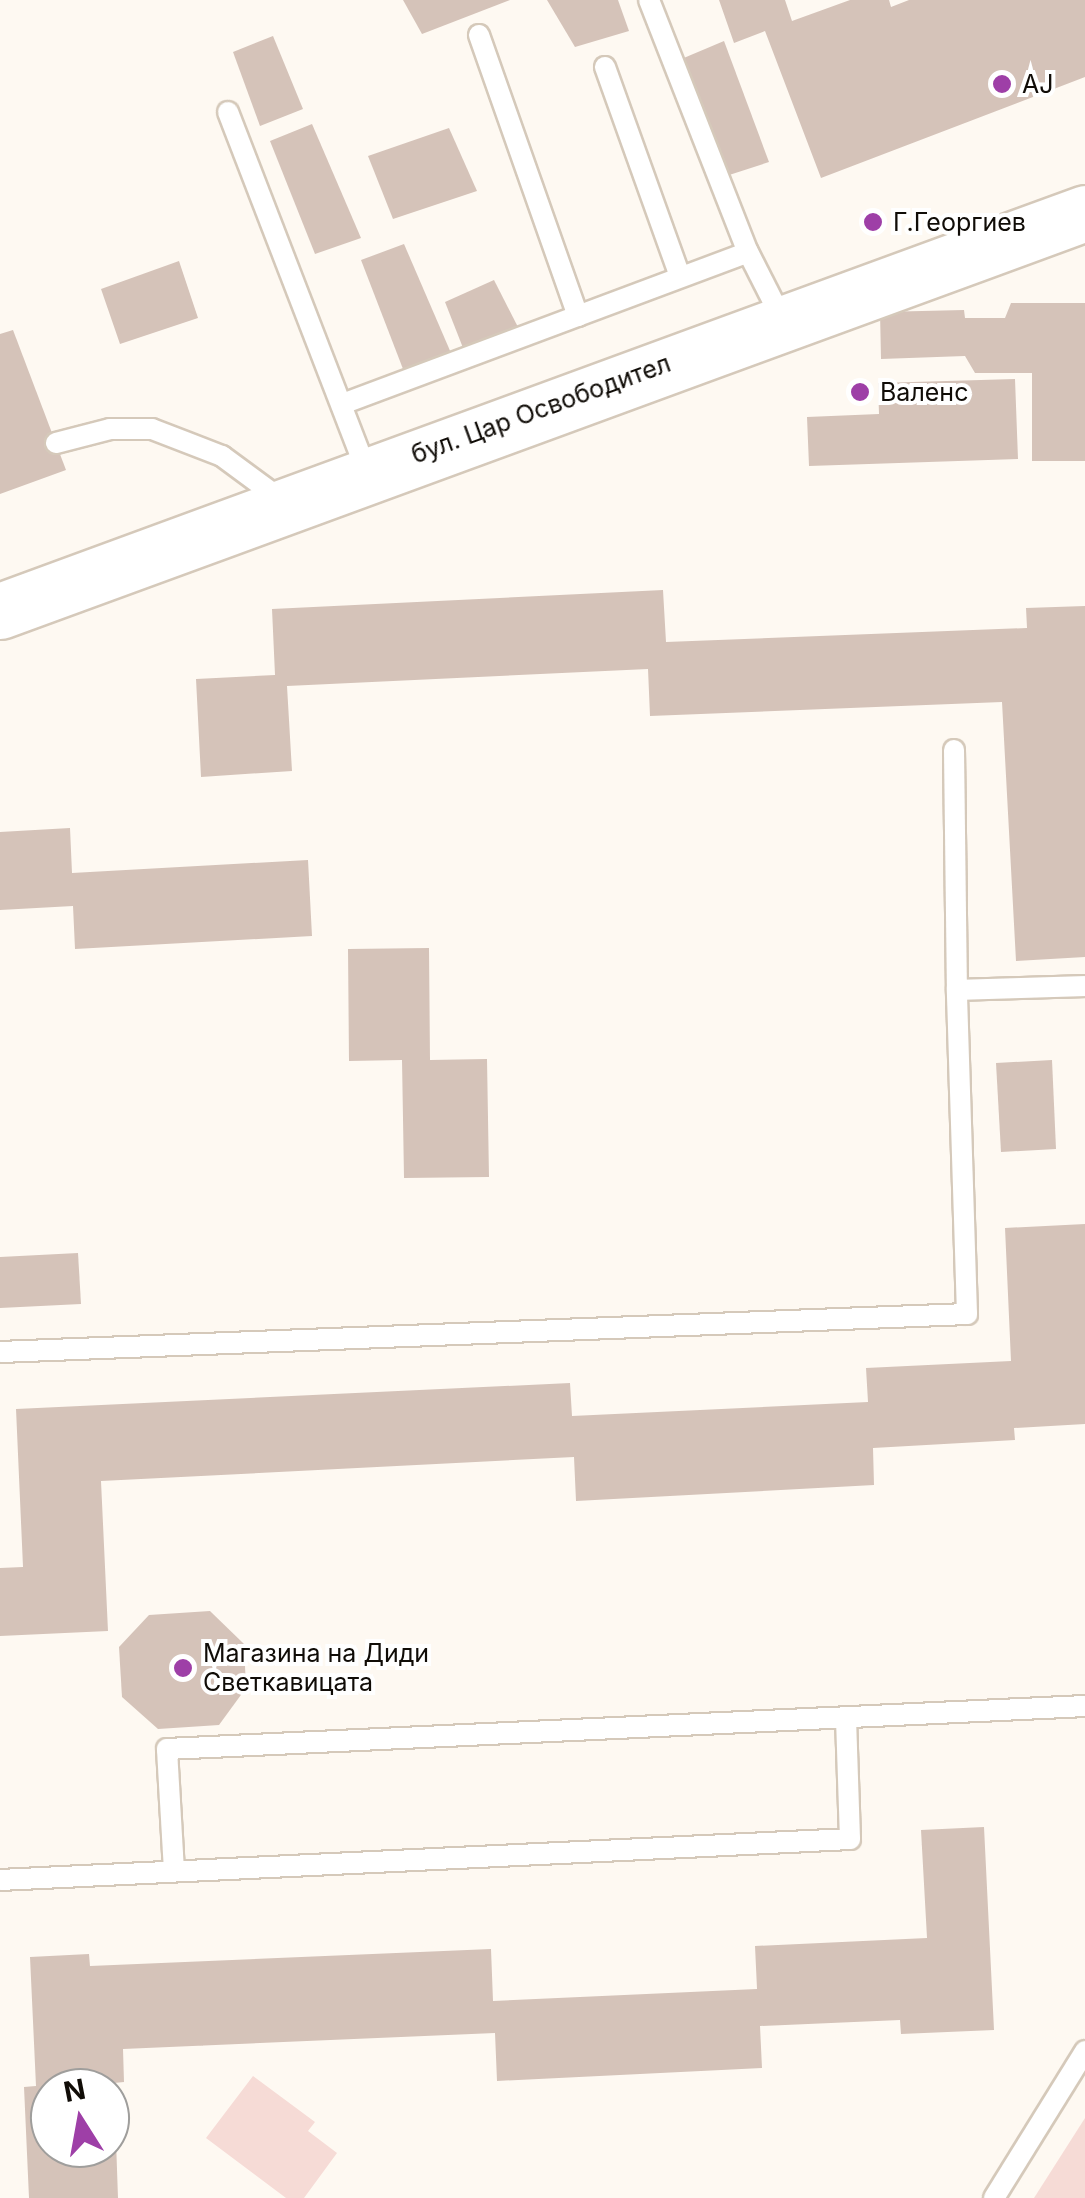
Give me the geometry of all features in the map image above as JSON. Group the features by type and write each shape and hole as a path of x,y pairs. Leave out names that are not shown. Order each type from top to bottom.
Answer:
{"main road":[{"name":"бул. Цар Освободител","path":"0,610 284,502 1085,213"}],"lane":[{"path":"649,0 748,252 783,321"},
{"path":"479,35 578,316"},
{"path":"606,67 680,278"},
{"path":"228,112 368,472"},
{"path":"344,403 748,252"},
{"path":"56,443 110,429 152,429 222,456 284,502"},
{"path":"0,1352 967,1314 954,750"},
{"path":"958,990 1085,986"},
{"path":"174,1872 168,1748 1085,1706"},
{"path":"0,1880 850,1838 846,1718"},
{"path":"994,2198 1085,2052"}],"shaded area":[{"path":"253,2076 315,2122 308,2131 337,2153 304,2198 286,2198 206,2138"},
{"path":"1085,2118 1085,2198 1034,2198"}],"building":[{"path":"403,0 510,0 422,34"},
{"path":"547,0 618,0 629,31 575,47"},
{"path":"719,0 785,0 792,21 850,0 889,0 891,7 909,0 1085,0 1085,77 821,178 765,31 734,43"},
{"path":"273,36 303,109 260,126 233,52"},
{"path":"724,41 769,162 723,177 679,60"},
{"path":"312,124 361,238 315,254 270,141"},
{"path":"449,128 477,191 393,219 368,156"},
{"path":"404,244 451,353 403,369 361,260"},
{"path":"179,261 198,318 120,344 101,289"},
{"path":"494,280 521,333 465,353 445,302"},
{"path":"1011,303 1085,303 1085,461 1032,461 1032,373 975,373 965,356 881,359 880,312 964,310 965,318 1005,318"},
{"path":"13,330 66,470 0,494 0,334"},
{"path":"1015,379 1018,459 809,466 807,417 879,414 878,383"},
{"path":"663,590 666,642 1027,628 1026,608 1085,606 1085,957 1016,961 1002,702 650,716 648,669 287,686 292,771 201,777 196,679 275,675 272,609"},
{"path":"70,828 72,873 308,860 312,936 75,949 73,906 0,910 0,832"},
{"path":"429,948 430,1060 487,1059 489,1177 404,1178 402,1060 349,1061 348,949"},
{"path":"1052,1060 1056,1149 1001,1152 996,1063"},
{"path":"1085,1224 1085,1424 1014,1428 1015,1440 873,1448 874,1485 576,1501 574,1457 101,1481 108,1631 0,1636 0,1568 23,1567 16,1409 570,1383 572,1416 868,1402 866,1368 1011,1361 1005,1228"},
{"path":"78,1253 81,1304 0,1308 0,1257"},
{"name":"Магазина на Диди Светкавицата","path":"210,1611 244,1644 246,1688 219,1725 158,1729 122,1697 119,1647 149,1615"},
{"path":"984,1827 994,2030 901,2034 900,2020 760,2026 762,2068 497,2081 495,2033 123,2049 124,2068 35,2068 30,1957 89,1954 90,1966 491,1949 493,2001 757,1989 755,1946 927,1938 921,1830"},
{"path":"30,2086 30,2168 117,2168 118,2198 29,2198 24,2087"}],"place":[{"name":"AJ","path":"1002,84"},
{"name":"Г.Георгиев","path":"873,222"},
{"name":"Валенс","path":"860,392"},
{"name":"Магазина на Диди Светкавицата","path":"183,1668"}]}
